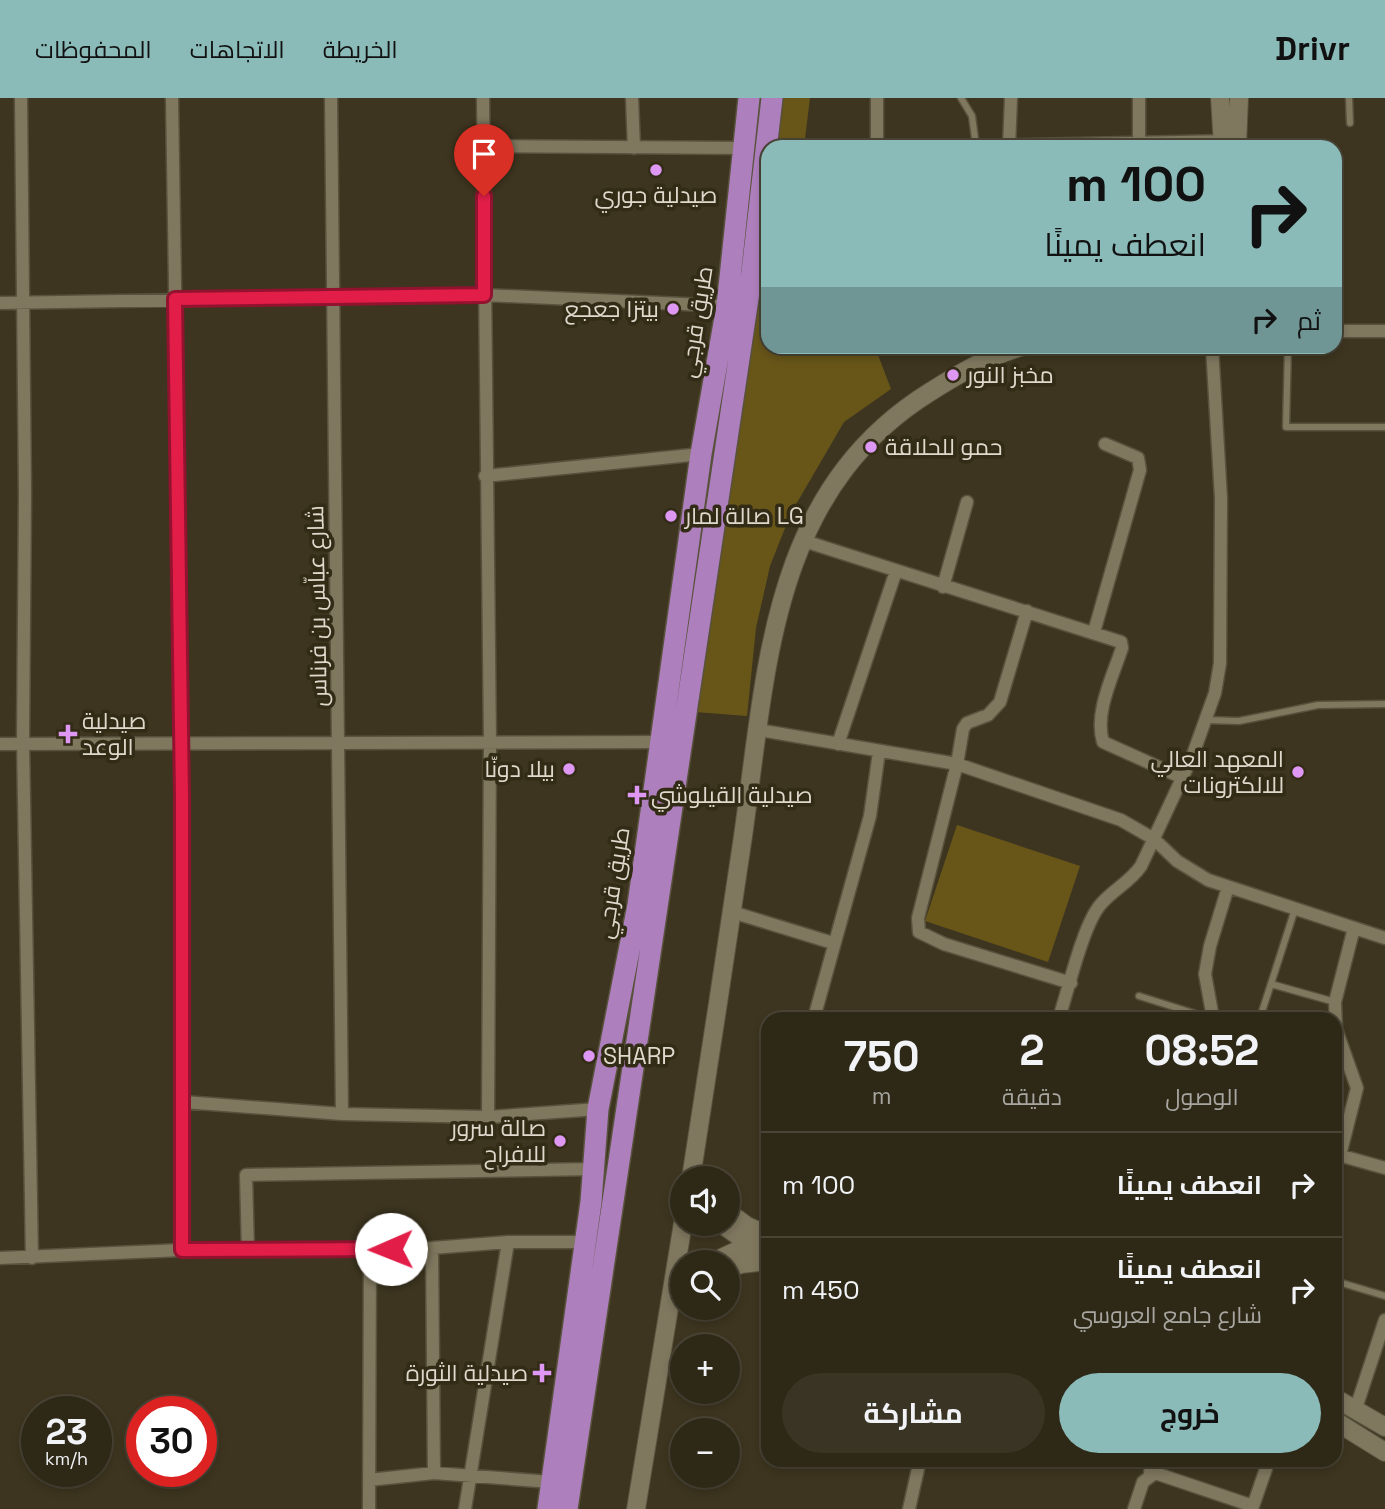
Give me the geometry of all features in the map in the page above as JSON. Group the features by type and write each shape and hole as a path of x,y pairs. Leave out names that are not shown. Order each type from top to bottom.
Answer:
{"highway":[{"name":"طريق قرجي","path":"548,1509 586,1242 598,1109 672,742 701,454 727,306 746,148 749,98"},
{"name":"طريق قرجي","path":"767,140 772,98"},
{"name":"طريق قرجي","path":"567,1509 672,742 752,272 761,194"}],"street":[{"path":"21,98 23,742 32,1258"},
{"path":"172,98 182,742 182,1250"},
{"name":"شارع عباّس بن فرناس","path":"331,98 331,296 340,744 342,1114"},
{"path":"483,98 485,476 490,741 488,1117"},
{"path":"632,98 634,148"},
{"path":"877,98 877,140"},
{"path":"1009,140 1011,98"},
{"path":"1139,98 1139,140"},
{"path":"1220,98 1228,140"},
{"path":"1230,140 1239,98"},
{"path":"484,146 746,148"},
{"path":"0,303 484,295 727,306"},
{"path":"1342,331 1385,331"},
{"path":"696,1166 759,730 783,587 801,540 836,480 860,449 905,407 996,354"},
{"path":"1061,1012 1100,904 1131,881 1183,778 1205,720 1220,663 1221,499 1212,354"},
{"path":"1094,632 1140,470 1138,458 1105,444"},
{"path":"485,476 701,454"},
{"path":"943,587 967,502"},
{"path":"801,540 1121,642 1122,648 1102,711 1100,730 1103,742 1183,778"},
{"path":"838,744 896,571"},
{"path":"1027,611 1000,702 988,715 965,725 918,918 919,932 944,944 1071,983"},
{"path":"759,730 957,764 1121,820 1154,839 1177,861 1208,880 1385,937"},
{"path":"0,744 672,742"},
{"path":"816,1012 870,816 880,752"},
{"path":"1210,1012 1205,974 1210,946 1228,887"},
{"path":"732,912 833,943"},
{"path":"1335,1012 1335,1002 1354,928"},
{"path":"1342,1046 1357,1088 1342,1141"},
{"path":"184,1102 342,1114 488,1117 598,1109"},
{"path":"1342,1156 1385,1168"},
{"path":"247,1251 246,1175 594,1169"},
{"path":"740,1221 761,1232"},
{"path":"737,1236 761,1250"},
{"path":"0,1258 182,1250 370,1250 508,1242 586,1242"},
{"path":"465,1509 508,1242"},
{"path":"738,1250 749,1245 761,1244"},
{"path":"432,1248 434,1473"},
{"path":"369,1509 370,1250"},
{"path":"740,1264 761,1262"},
{"path":"636,1509 670,1315"},
{"path":"1356,1408 1385,1320"},
{"path":"1342,1401 1385,1427"},
{"path":"1342,1425 1385,1452"},
{"path":"909,1509 918,1467"},
{"path":"1134,1509 1150,1467"},
{"path":"1150,1474 1253,1507 1267,1467"},
{"path":"369,1479 434,1473 552,1482"}],"lane":[{"path":"961,98 972,116 975,140"},
{"path":"1349,98 1350,123"},
{"path":"1288,354 1286,427 1385,427"},
{"path":"1205,720 1239,721 1318,705 1385,705"},
{"path":"1262,1012 1295,909"},
{"path":"1271,984 1335,1002"},
{"path":"1139,996 1191,1012"},
{"path":"1342,1283 1385,1296"}],"shaded area":[{"path":"780,98 810,98 805,140 776,140"},
{"path":"761,255 761,354 878,354 891,389 844,422 791,513 770,566 756,628 747,716 695,712"},
{"path":"957,825 1080,866 1048,962 925,921"}],"place":[{"name":"صيدلية جوري","path":"656,170"},
{"name":"بيتزا جعجع","path":"673,309"},
{"name":"مخبز النور","path":"953,375"},
{"name":"حمو للحلاقة","path":"871,447"},
{"name":"صالة لمار LG","path":"671,516"},
{"name":"صيدلية الوعد","path":"68,734"},
{"name":"بيلا دونّا","path":"569,769"},
{"name":"المعهد العالي للالكترونات","path":"1298,772"},
{"name":"صيدلية القيلوشي","path":"637,795"},
{"name":"SHARP","path":"589,1056"},
{"name":"صالة سرور للافراح","path":"560,1141"},
{"name":"صيدلية الثورة","path":"542,1373"}],"route":[{"path":"391,1249 182,1250 182,797 175,299 484,295 484,196"}]}
